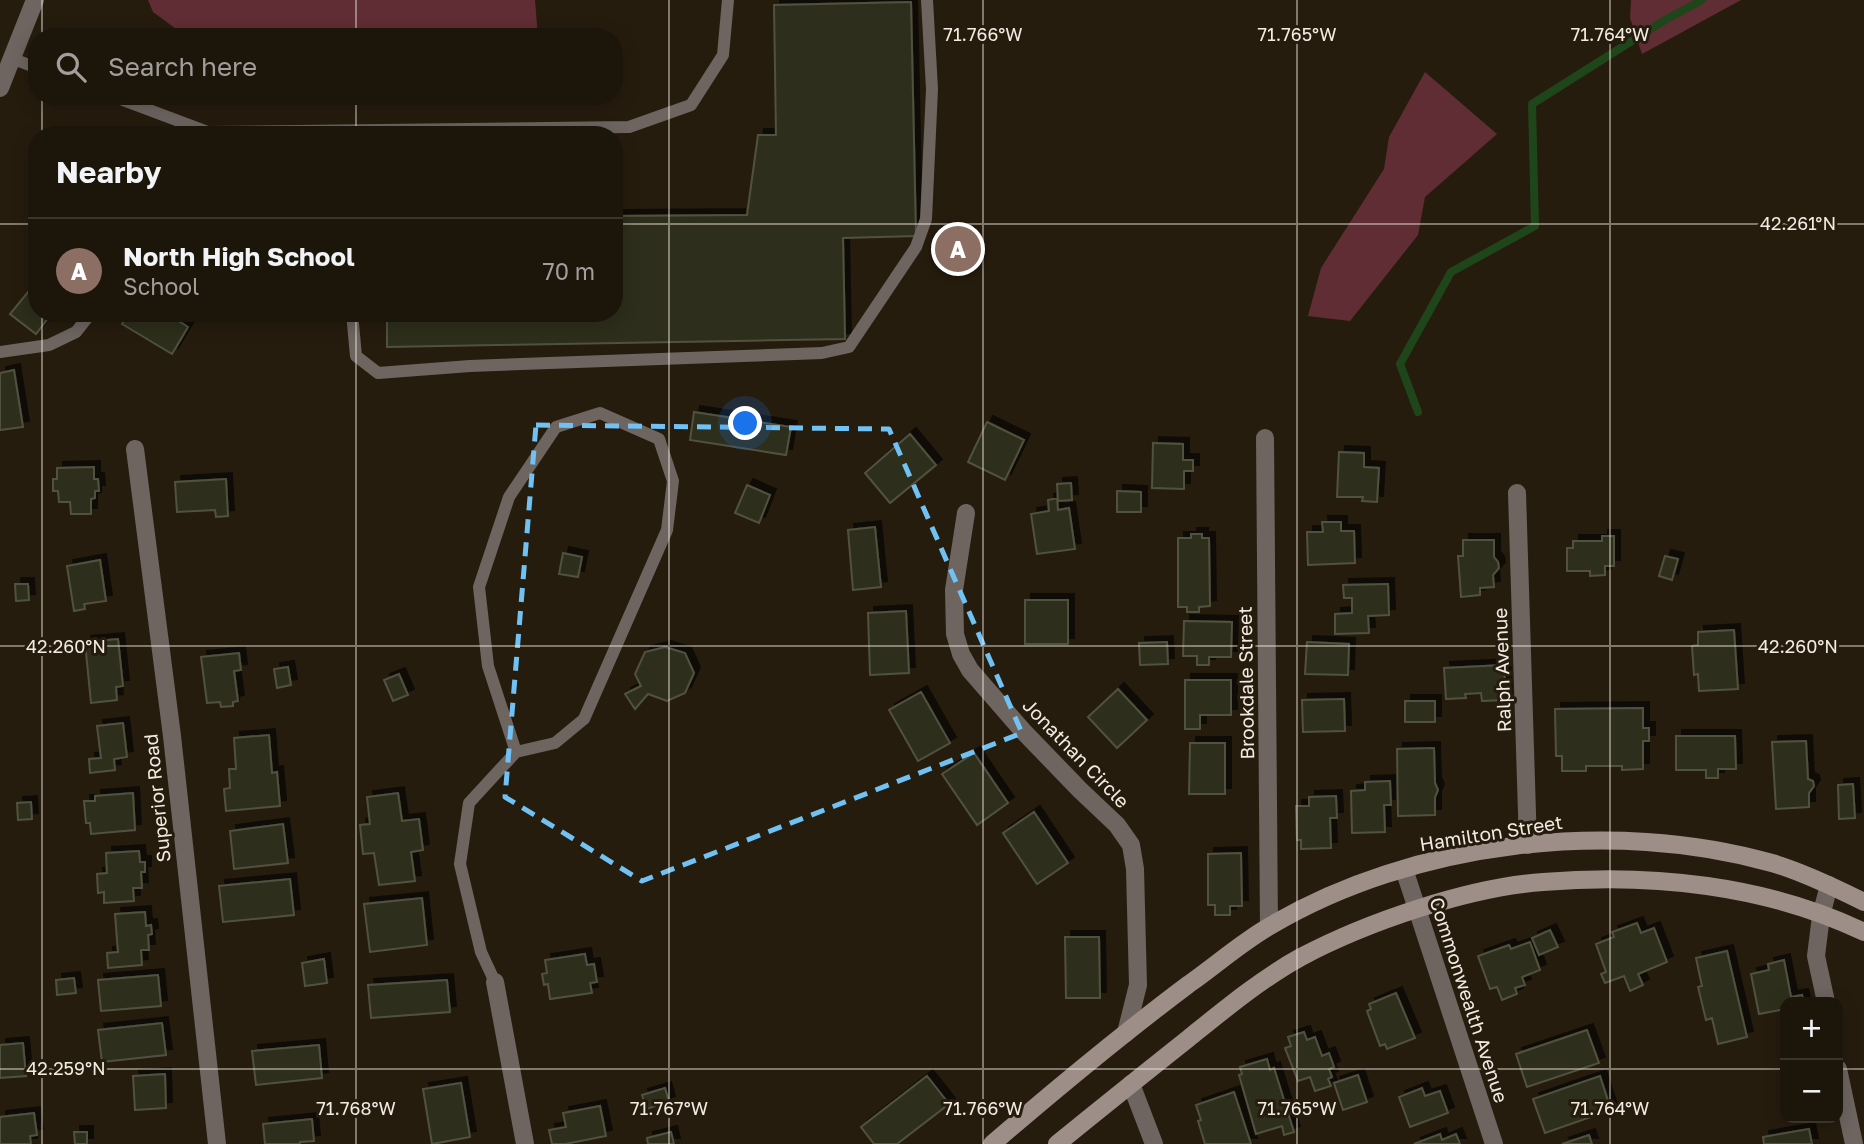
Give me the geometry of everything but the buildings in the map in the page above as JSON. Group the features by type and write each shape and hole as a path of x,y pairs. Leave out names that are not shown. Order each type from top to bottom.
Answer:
{"main road":[{"name":"Hamilton Street","path":"992,1144 1126,1033 1269,926 1315,902 1404,869 1478,852 1528,845 1607,840 1688,845 1773,863 1864,902"},
{"path":"1057,1144 1236,1000 1300,958 1355,932 1417,909 1485,891 1541,882 1680,882 1770,898 1864,932"}],"street":[{"path":"0,88 35,0"},
{"name":"Brookdale Street","path":"1265,438 1269,926"},
{"name":"Superior Road","path":"135,449 172,736 217,1144"},
{"name":"Ralph Avenue","path":"1517,493 1528,845"},
{"name":"Jonathan Circle","path":"965,513 954,590 956,634 961,654 970,670 1023,731 1117,825 1131,845 1135,869 1138,985 1126,1033"},
{"name":"Commonwealth Avenue","path":"1404,869 1494,1144"},
{"path":"1825,997 1816,956 1821,916 1829,885"},
{"path":"495,982 525,1144"},
{"path":"1131,1084 1154,1144"},
{"path":"1843,1092 1854,1144"}],"lane":[{"path":"623,127 691,105 723,55 728,0"},
{"path":"353,322 356,356 377,373 470,366 822,353 849,347 916,247 926,219 932,89 927,0"},
{"path":"11,58 28,65"},
{"path":"137,105 192,126"},
{"path":"0,352 49,345 76,332 84,322"},
{"path":"495,982 481,952 460,864 469,803 516,752 555,743 584,719 667,530 673,481 659,439 600,413 556,426 509,498 479,587 488,666 516,752"}],"highlighted area":[{"path":"536,425 889,429 1022,733 642,881 505,797"}],"shaded area":[{"path":"148,0 535,0 537,28 175,28 153,12"},
{"path":"1631,0 1741,0 1642,54 1630,18"},
{"path":"1425,72 1497,134 1425,197 1418,235 1350,321 1308,316 1321,268 1384,169 1389,137"}],"waterway":[{"path":"1418,412 1400,364 1451,272 1535,226 1532,104 1665,20 1702,0"}],"place":[{"name":"North High School","path":"958,249"}]}
